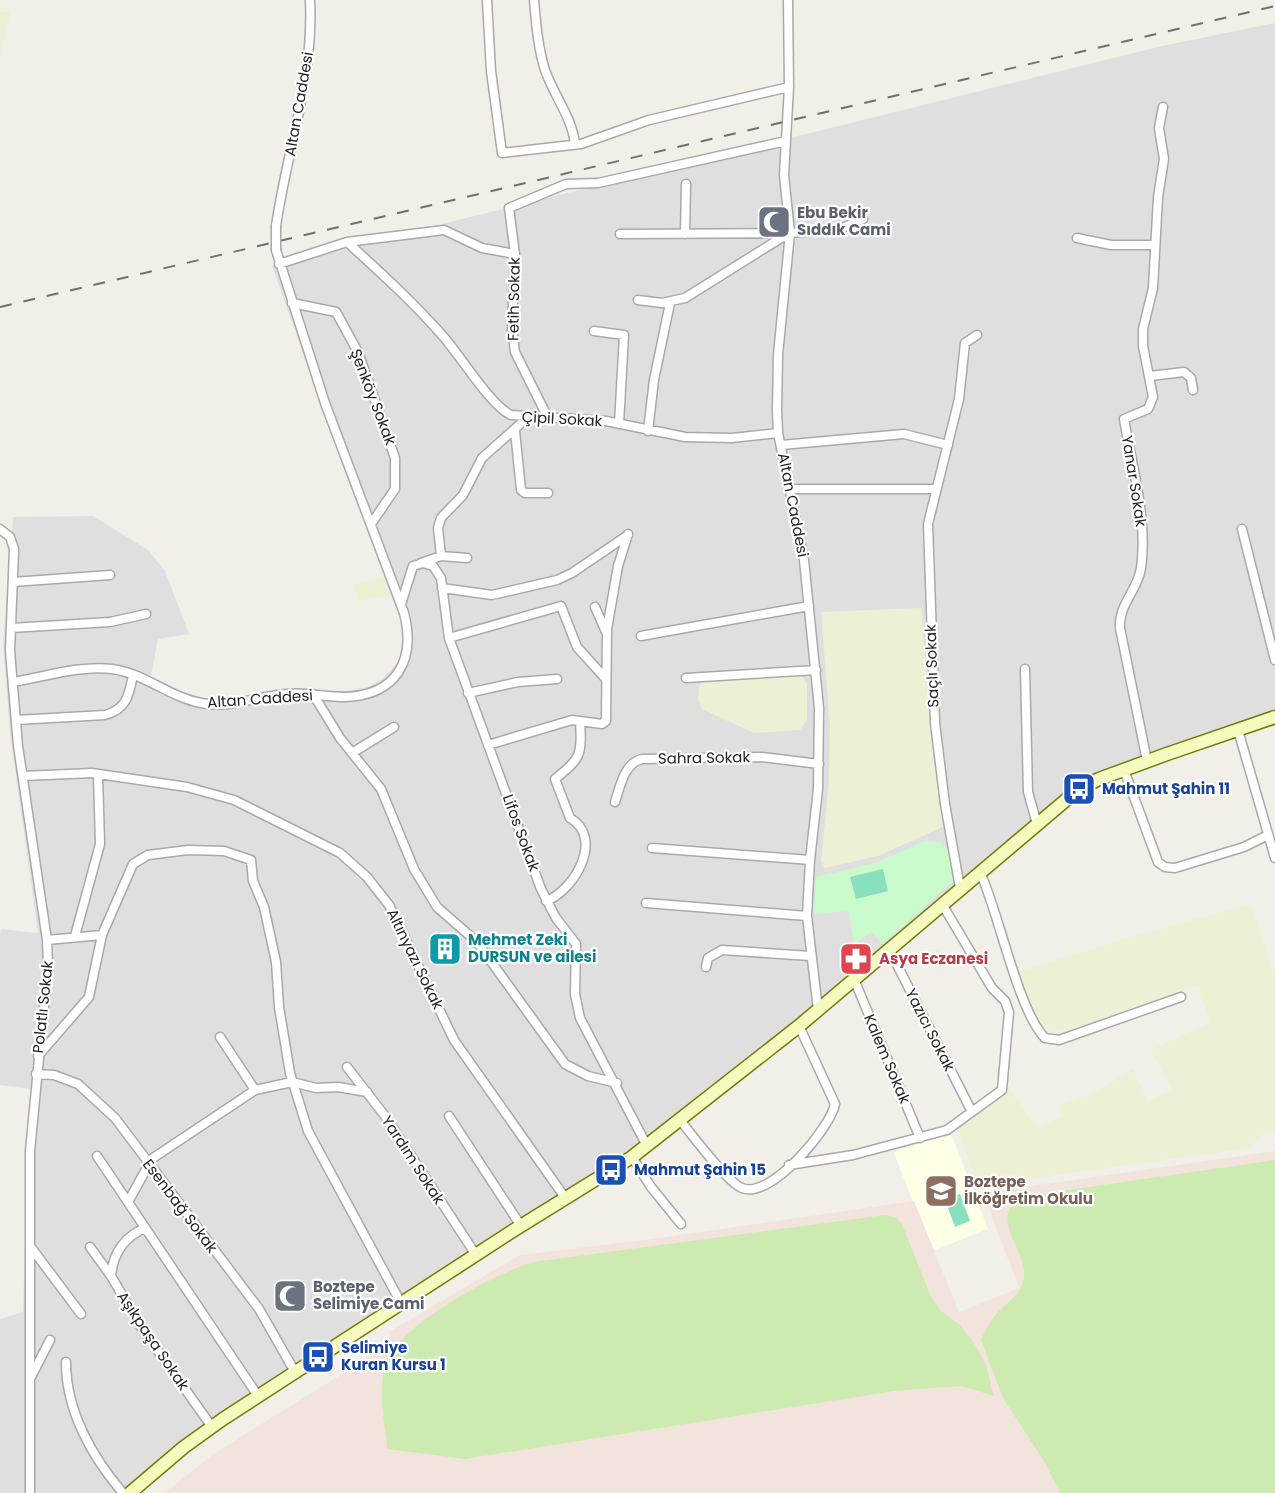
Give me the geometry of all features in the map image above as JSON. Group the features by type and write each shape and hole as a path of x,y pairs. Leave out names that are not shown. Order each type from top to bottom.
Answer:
{"street":[{"name":"Altan Caddesi","path":"13,682 90,669 110,669 133,675 204,704 282,694 344,697 368,693 383,685 401,670 409,642 401,604 325,403 276,250 279,207 306,80 311,32 310,0"},
{"path":"487,0 491,71 502,153 575,144 649,120 789,87"},
{"path":"534,0 545,69 557,99 569,120 575,144"},
{"name":"Altan Caddesi","path":"788,0 789,87 784,175 790,232 777,372 778,433 804,560 816,670 819,764 807,916 818,1010"},
{"name":"Yanar Sokak","path":"1147,761 1119,622 1124,604 1137,582 1142,559 1142,529 1124,419 1144,411 1152,404 1154,393 1143,329 1153,288 1154,245 1164,159 1159,128 1163,107"},
{"name":"Fetih Sokak","path":"548,418 514,352 512,329 515,254 509,208 566,184 598,183 786,141"},
{"path":"685,234 686,184"},
{"path":"620,234 790,232 840,229 863,219"},
{"path":"279,264 347,242 444,230 482,248 515,254"},
{"path":"638,300 670,303 693,294 790,232"},
{"path":"1077,238 1111,245 1154,245"},
{"name":"Çipil Sokak","path":"347,242 436,329 498,407 511,415 527,418 597,420 648,431 709,438 778,433"},
{"name":"Şenköy Sokak","path":"292,303 336,312 358,352 390,439 395,458 396,485 389,500 371,524"},
{"path":"648,431 654,380 670,303"},
{"path":"594,331 624,334 619,424"},
{"name":"Saçlı Sokak","path":"960,888 940,776 933,697 928,524 962,381 965,343 977,335"},
{"path":"1150,376 1184,372 1191,378 1193,390"},
{"path":"441,556 438,528 441,518 463,495 482,458 527,418"},
{"path":"515,430 521,490 528,493 548,493"},
{"path":"781,445 904,434 948,445"},
{"path":"789,489 936,489"},
{"name":"Polatlı Sokak","path":"0,529 10,537 14,545 11,628 16,720 47,940 48,978 36,1074 30,1151 30,1493"},
{"path":"1242,529 1275,660"},
{"path":"442,588 492,595 557,580 572,573 628,534 618,566 607,634 606,721 602,724 572,720 488,746"},
{"path":"401,604 410,572 419,563 441,556 467,558"},
{"name":"Lifos Sokak","path":"419,563 427,563 441,578 449,638 468,693 546,901 576,944 577,1010 647,1146"},
{"path":"13,582 110,575"},
{"path":"449,638 561,606 577,647 605,678"},
{"path":"641,636 809,606"},
{"path":"595,607 607,634"},
{"path":"11,628 110,622 146,614"},
{"path":"1025,669 1028,792 1036,824"},
{"path":"686,678 816,670"},
{"path":"16,720 105,715 117,712 129,699 133,675"},
{"path":"468,693 518,682 557,679"},
{"path":"313,694 352,753 385,796 414,869 437,907 477,942 565,1064 588,1076 616,1083"},
{"path":"130,1493 212,1426 520,1226 632,1158 800,1026 1079,789 1147,761 1275,717"},
{"path":"546,901 557,897 569,885 584,856 582,835 575,821 570,818 555,779 579,758 582,750 580,721"},
{"path":"352,753 394,727"},
{"path":"1238,730 1275,858"},
{"name":"Sahra Sokak","path":"615,802 625,774 634,761 642,759 762,757 819,764"},
{"path":"1124,770 1158,862 1165,867 1175,868 1244,847 1268,835"},
{"name":"Altınyazı Sokak","path":"23,777 59,773 98,774 167,783 234,800 321,841 357,867 377,888 394,914 454,1040 566,1199"},
{"path":"75,936 100,844 98,774"},
{"path":"652,848 810,860"},
{"path":"38,1056 89,997 102,935 128,872 141,858 155,853 208,850 233,853 251,860 253,881 264,907 276,962 279,1007 291,1082 308,1131 401,1303"},
{"path":"980,872 995,908 1024,1001 1045,1038 1059,1040 1180,998"},
{"path":"646,903 807,916"},
{"path":"789,1165 853,1155 947,1130 1002,1090 1009,1012 1005,1001 992,988 942,904"},
{"path":"47,940 102,935"},
{"name":"Yazıcı Sokak","path":"889,949 972,1112"},
{"path":"706,967 708,958 722,950 810,956"},
{"name":"Kalem Sokak","path":"854,979 920,1138"},
{"path":"680,1120 742,1188 763,1188 822,1132 831,1119 835,1104 800,1026"},
{"path":"220,1037 255,1090"},
{"name":"Yardım Sokak","path":"347,1067 367,1092 476,1255"},
{"name":"Esenbağ Sokak","path":"36,1074 62,1077 85,1089 115,1118 259,1310 295,1372"},
{"path":"128,1202 148,1163 255,1090 291,1082 316,1088 338,1087 367,1092"},
{"path":"449,1116 520,1226"},
{"path":"97,1156 258,1396"},
{"path":"632,1158 651,1187 681,1224"},
{"name":"Aşıkpaşa Sokak","path":"145,1228 123,1244 114,1260 111,1276 141,1327 212,1426"},
{"path":"30,1246 81,1314"},
{"path":"90,1247 111,1276"},
{"path":"30,1379 50,1340"},
{"path":"66,1362 68,1390 76,1418 98,1459 123,1493"}],"shaded area":[{"path":"11,11 0,58 0,12"},
{"path":"1275,23 1275,712 1095,779 689,1115 428,1280 129,1493 0,1493 0,1319 23,1312 30,1089 0,1085 0,934 1,929 38,933 10,732 3,644 13,517 93,516 148,550 165,571 189,634 158,639 151,676 181,692 202,699 217,700 285,690 346,691 368,687 382,679 398,662 403,646 401,621 387,576 354,495 272,266 1162,46"},
{"path":"387,576 391,595 358,602 354,584"},
{"path":"921,608 933,755 945,826 878,856 825,868 821,861 829,781 830,725 821,612"},
{"path":"800,674 807,683 807,720 800,730 754,733 702,709 698,700 702,681"},
{"path":"1251,904 1275,976 1275,1131 1264,1133 1249,1148 978,1186 955,1121 983,1098 1006,1085 1038,1128 1062,1116 1058,1106 1096,1091 1133,1069 1148,1101 1173,1090 1150,1050 1211,1022 1200,995 1199,985 1065,1031 1051,1032 1040,1025 1035,1018 1018,972 1130,937"},
{"name":"Boztepe İlköğretim Okulu","path":"950,1131 988,1229 932,1251 894,1153"},
{"path":"1275,1151 1275,1493 165,1493 213,1454 381,1350 391,1348 389,1332 520,1255 659,1238 914,1201 959,1312 1019,1288 983,1193"}],"green space":[{"path":"925,841 939,842 949,850 955,879 883,944 871,932 854,945 849,911 814,914 816,877 875,863"},
{"path":"883,869 888,891 856,899 850,877"},
{"path":"1275,1160 1275,1493 1060,1493 1044,1461 1003,1398 981,1340 993,1318 1015,1296 1023,1282 1021,1258 1008,1223 1011,1205 1026,1196"},
{"path":"960,1194 970,1221 955,1227 945,1200"},
{"path":"885,1215 895,1217 902,1224 931,1297 941,1311 960,1325 973,1341 986,1365 994,1396 962,1386 894,1391 465,1459 387,1449 382,1386 385,1366 393,1351 407,1335 448,1303 516,1268 533,1262"}],"railway":[{"path":"0,307 1275,6"}],"place":[{"name":"Ebu Bekir Sıddık Cami","path":"774,222"},
{"name":"Mahmut Şahin 11","path":"1079,789"},
{"name":"Mehmet Zeki DURSUN ve ailesi","path":"445,949"},
{"name":"Asya Eczanesi","path":"856,959"},
{"name":"Mahmut Şahin 15","path":"611,1170"},
{"name":"Boztepe İlköğretim Okulu","path":"941,1191"},
{"name":"Boztepe Selimiye Cami","path":"290,1296"},
{"name":"Selimiye Kuran Kursu 1","path":"318,1357"}]}
